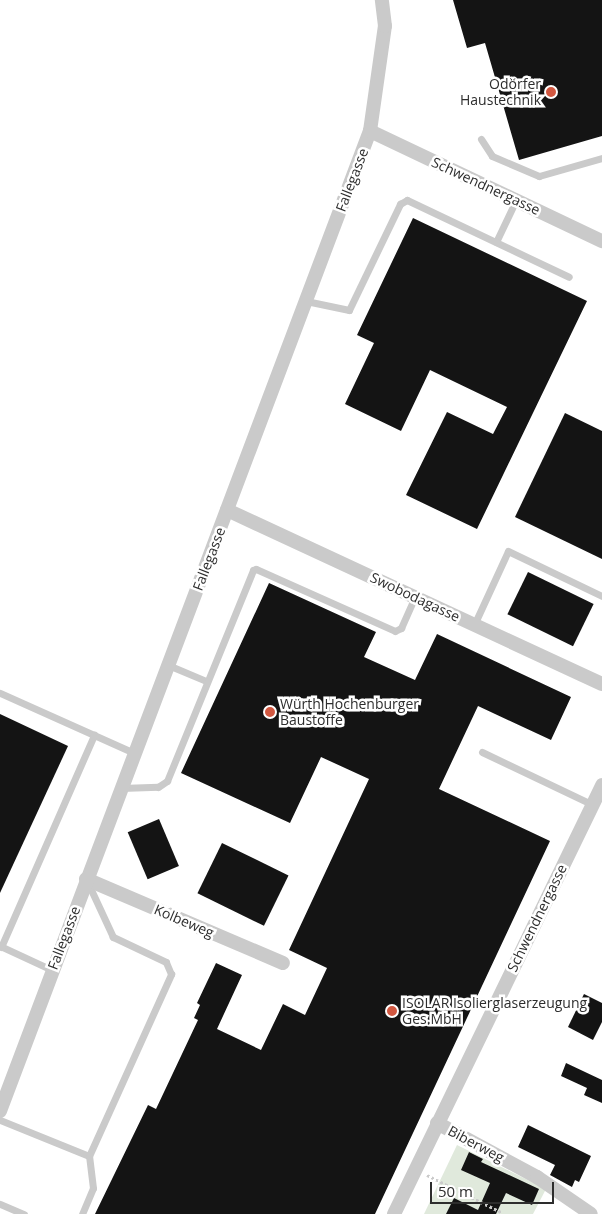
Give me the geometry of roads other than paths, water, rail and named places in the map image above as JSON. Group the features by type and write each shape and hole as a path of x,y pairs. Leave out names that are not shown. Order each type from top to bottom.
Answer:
{"street":[{"name":"Fallegasse","path":"0,1111 370,131 385,26 382,0"},
{"name":"Schwendnergasse","path":"370,131 602,242"},
{"name":"Swobodagasse","path":"227,510 602,683"},
{"name":"Schwendnergasse","path":"394,1214 602,785"},
{"name":"Kolbeweg","path":"86,879 283,963"},
{"name":"Biberweg","path":"437,1123 537,1177 590,1214"}],"lane":[{"path":"481,139 492,156 539,176 602,158"},
{"path":"496,242 516,200"},
{"path":"306,301 349,310 403,201 569,276"},
{"path":"474,625 508,551 602,596"},
{"path":"121,788 164,785 252,570 256,569 395,631 402,628 415,597"},
{"path":"168,665 206,681"},
{"path":"0,693 134,754"},
{"path":"52,970 0,947 94,735"},
{"path":"482,752 592,805"},
{"path":"82,1214 93,1188 89,1156 171,974 166,962 113,937 86,879"},
{"path":"0,1120 89,1156"},
{"path":"0,1204 24,1214"}],"place":[{"name":"Odörfer Haustechnik","path":"551,92"},
{"name":"Würth Hochenburger Baustoffe","path":"270,712"},
{"name":"ISOLAR Isolierglaserzeugung Ges.MbH","path":"392,1011"}]}
